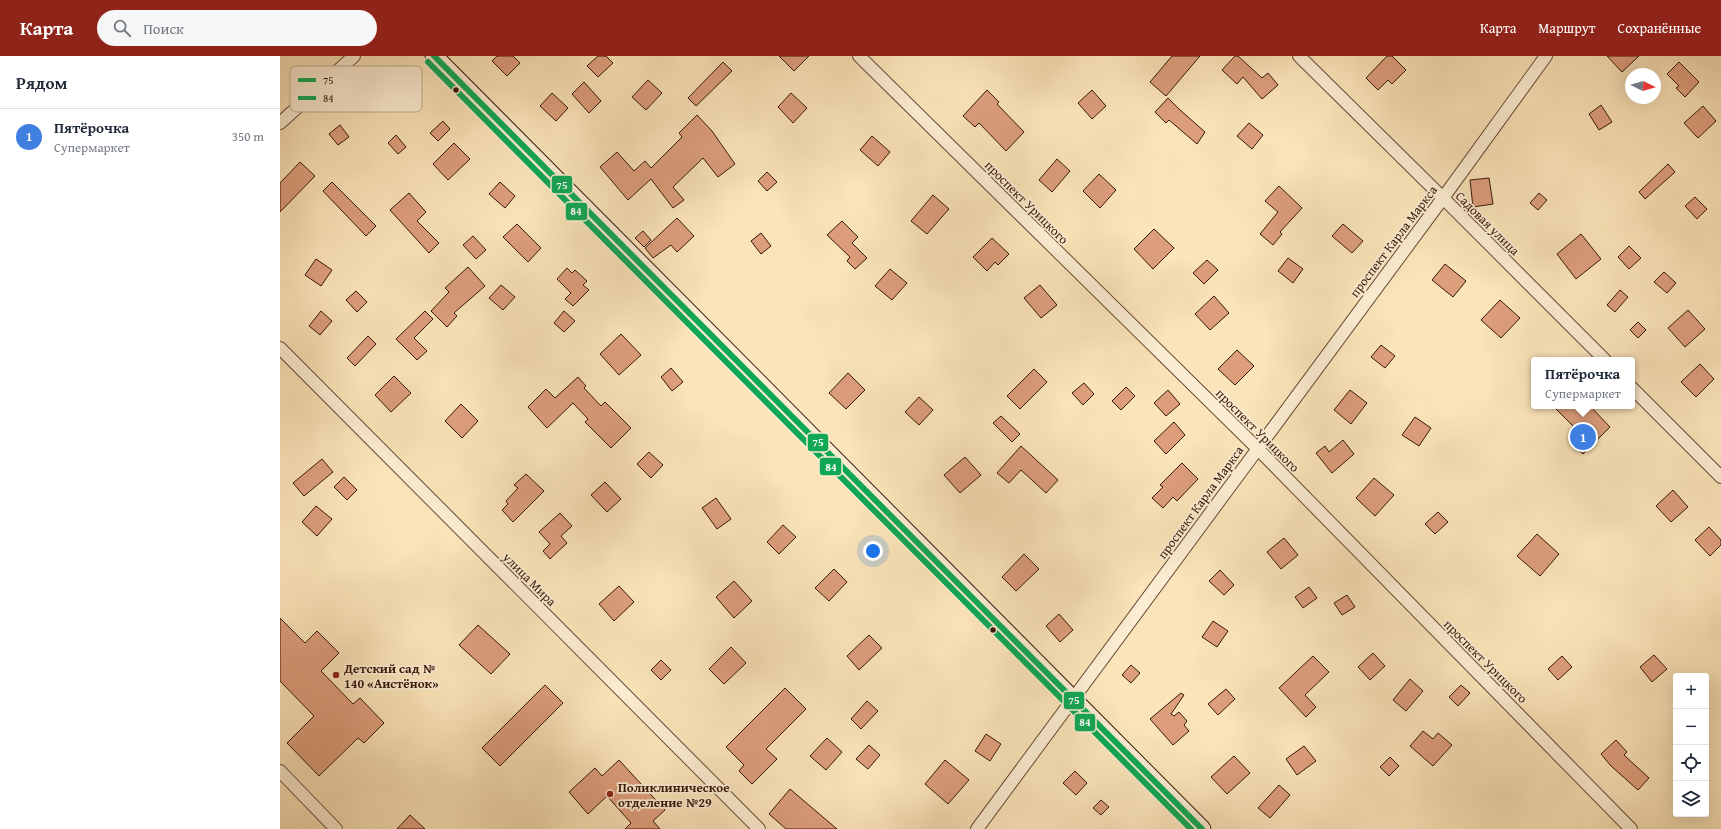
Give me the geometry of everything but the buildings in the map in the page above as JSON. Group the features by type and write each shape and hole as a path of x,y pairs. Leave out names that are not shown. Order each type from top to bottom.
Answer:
{"street":[{"path":"343,66 354,56"},
{"path":"434,56 1202,829"},
{"name":"проспект Урицкого","path":"860,56 1257,448 1631,829"},
{"name":"Садовая улица","path":"1300,56 1602,357"},
{"name":"проспект Карла Маркса","path":"977,829 1443,198 1546,56"},
{"path":"280,123 292,112"},
{"name":"улица Мира","path":"280,348 759,829"},
{"path":"1635,391 1721,477"},
{"path":"280,771 336,829"}],"transit line":[{"name":"75","path":"434,56 1202,829"},
{"name":"84","path":"428,62 1191,829"}],"place":[{"name":"Пятёрочка","path":"1583,437"},
{"name":"Детский сад № 140 «Аистёнок»","path":"336,675"},
{"name":"Поликлиническое отделение №29","path":"610,794"}]}
